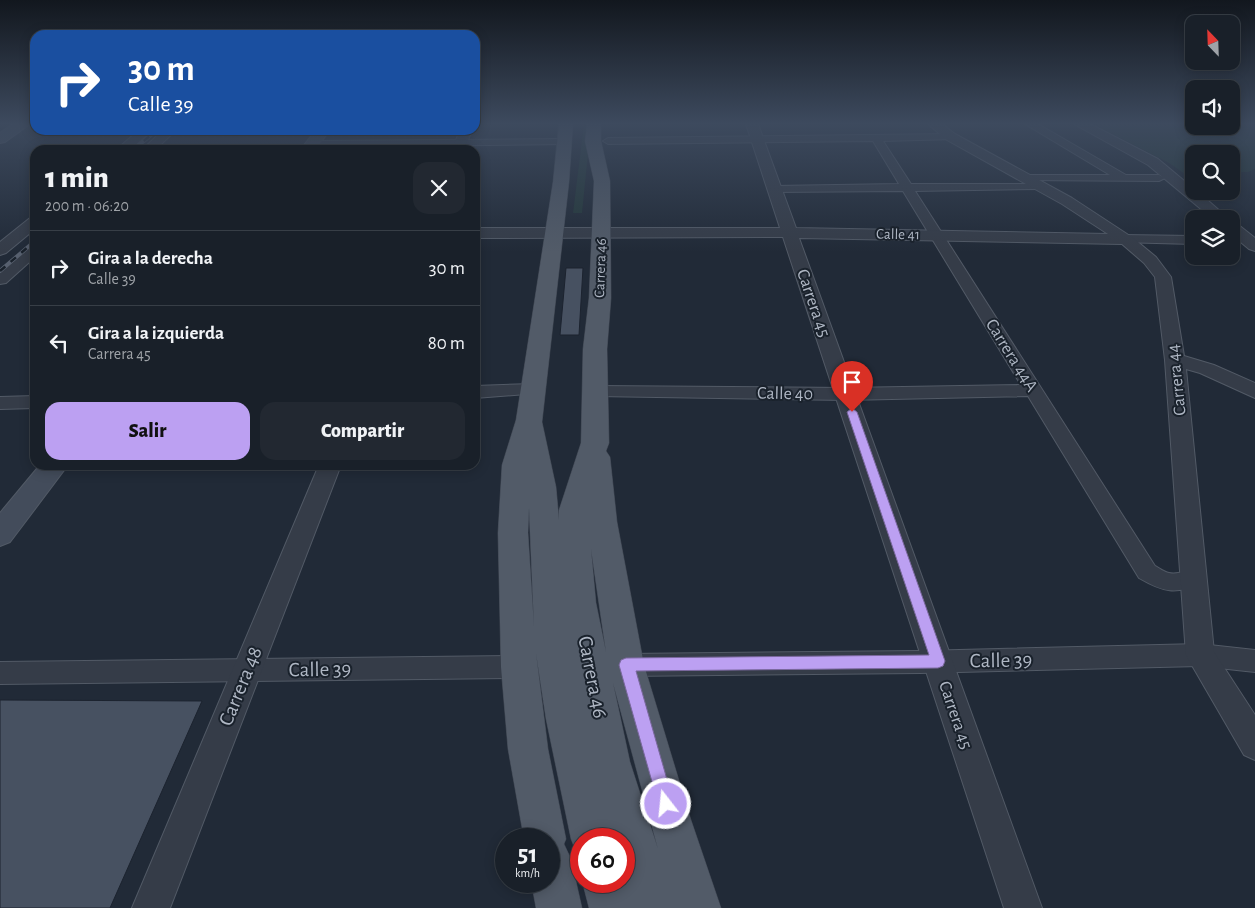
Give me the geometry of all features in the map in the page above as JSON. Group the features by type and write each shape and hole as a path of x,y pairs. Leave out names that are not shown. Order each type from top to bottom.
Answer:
{"main road":[{"name":"Carrera 46","path":"543,828 528,749 519,667 513,533 514,501 516,465 531,405 565,166"},
{"name":"Carrera 46","path":"601,166 600,298 595,349 595,443 602,522 626,665 670,820 698,908"},
{"path":"531,232 554,233"},
{"name":"Carrera 46","path":"531,405 542,487 564,600 654,908"},
{"name":"Carrera 46","path":"590,828 563,710 553,649 564,600 574,510 595,443"},
{"path":"0,534 51,470"},
{"path":"556,893 559,908"},
{"path":"608,893 612,908"}],"street":[{"name":"Carrera 45","path":"766,166 1023,908"},
{"name":"Carrera 44A","path":"894,166 1147,572 1172,583 1183,582 1193,577"},
{"name":"Carrera 44","path":"1003,166 1084,212 1124,239 1153,261 1163,277 1175,360 1200,655 1255,744"},
{"path":"1104,166 1123,177"},
{"path":"1157,166 1211,210"},
{"path":"1024,178 1159,178"},
{"path":"774,189 1039,186"},
{"name":"Calle 41","path":"480,223 528,222 554,233 601,230 789,232 1185,240"},
{"path":"480,233 531,232"},
{"path":"1240,234 1255,246"},
{"path":"0,280 30,253"},
{"path":"1175,360 1207,369 1255,391"},
{"name":"Calle 40","path":"596,391 846,394 1034,390"},
{"path":"480,393 531,405"},
{"path":"0,403 30,402"},
{"name":"Carrera 48","path":"151,908 328,470"},
{"name":"Calle 39","path":"626,665 1200,655 1255,661"},
{"name":"Calle 39","path":"0,673 519,667"}],"green space":[{"path":"579,166 587,166 582,213 573,213"},
{"path":"1174,166 1185,166 1185,174"},
{"path":"1240,166 1255,166 1255,169 1248,172 1240,172"}],"building":[{"path":"566,268 583,268 579,335 560,335"},
{"path":"0,700 202,701 110,908 0,908"}],"railway":[{"path":"0,271 30,245"}],"route":[{"path":"666,804 626,665 938,661 852,412"}]}
